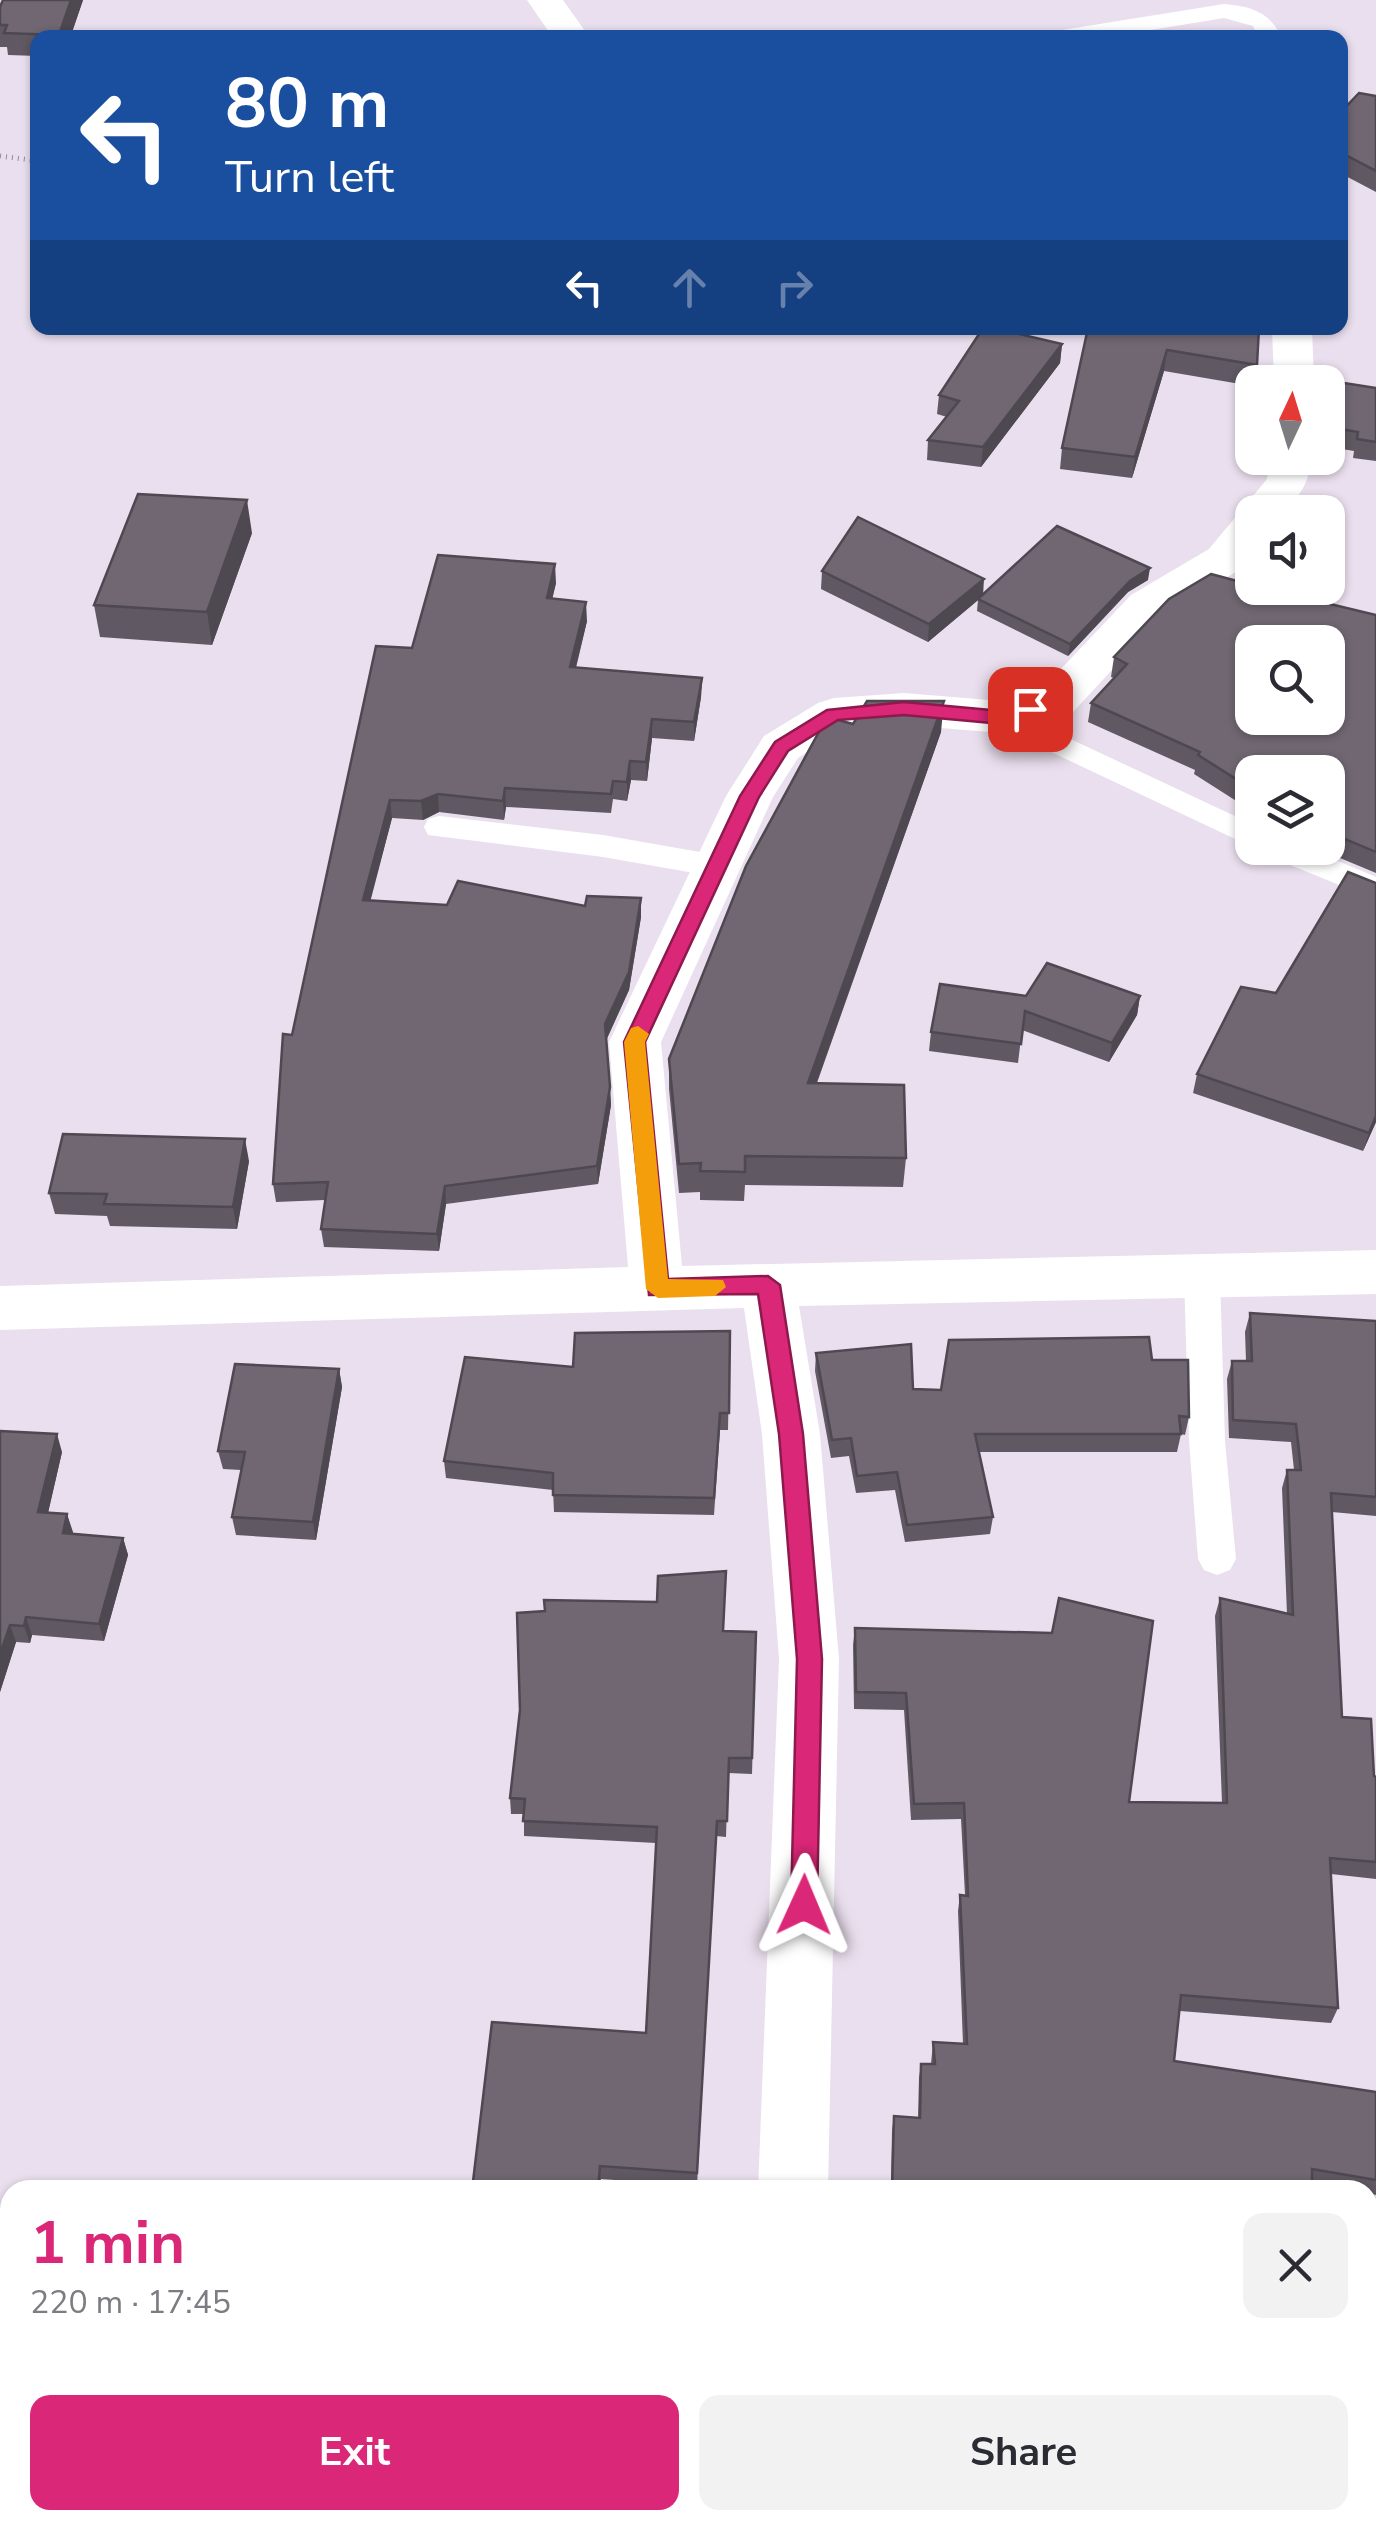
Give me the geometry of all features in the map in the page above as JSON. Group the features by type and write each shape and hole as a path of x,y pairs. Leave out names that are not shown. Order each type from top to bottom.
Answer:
{"street":[{"path":"546,0 567,30"},
{"path":"1292,335 1293,365"},
{"path":"658,1289 635,1042 750,796 782,747 834,714 904,709 1002,717 1056,701 1146,604 1225,559 1235,546"},
{"path":"0,1308 1376,1272"},
{"path":"768,1285 791,1434 810,1659 792,2180"}],"lane":[{"path":"1106,30 1224,11 1239,12 1262,22 1266,30"},
{"path":"1002,717 1235,828"},
{"path":"439,827 603,846 717,866"},
{"path":"1319,865 1376,889"},
{"path":"1202,1276 1207,1441 1218,1559"}],"path":[{"path":"0,156 30,161"}],"building":[{"path":"3,0 71,0 61,30 30,30 30,34 4,33 7,25 0,25"},
{"path":"1359,93 1376,96 1376,171 1348,156 1348,105"},
{"path":"978,335 1023,335 1062,344 983,447 928,440 959,401 939,395"},
{"path":"1086,335 1259,335 1257,365 1167,350 1135,457 1062,448"},
{"path":"1345,383 1376,388 1376,442 1357,439 1358,432 1345,430"},
{"path":"138,494 247,500 207,612 94,605"},
{"path":"858,517 984,579 929,624 822,571"},
{"path":"1057,526 1150,568 1130,581 1070,644 978,599"},
{"path":"438,555 555,564 547,598 586,602 570,667 702,678 694,722 652,719 646,762 630,761 627,782 613,781 611,794 505,788 503,801 438,794 421,801 390,800 363,900 447,905 458,881 585,906 587,896 641,898 629,972 605,1024 610,1087 597,1166 445,1186 437,1234 321,1229 328,1182 273,1184 283,1034 292,1035 376,646 412,648"},
{"path":"1211,574 1235,580 1235,605 1335,605 1376,615 1376,852 1345,839 1345,755 1235,755 1235,778 1198,755 1200,752 1091,703 1127,664 1114,657 1169,599"},
{"path":"867,701 944,701 808,1083 904,1085 906,1158 745,1156 745,1172 700,1171 701,1163 679,1164 669,1059 746,866 827,717 853,724"},
{"path":"1348,872 1376,883 1376,1116 1369,1133 1197,1074 1241,987 1276,993"},
{"path":"1047,963 1140,996 1112,1043 1025,1011 1021,1044 931,1032 940,984 1026,996"},
{"path":"63,1134 245,1139 233,1207 104,1204 107,1194 49,1193"},
{"path":"1250,1313 1376,1321 1376,1497 1331,1493 1342,1717 1371,1719 1376,1862 1330,1858 1338,2008 1181,1995 1174,2061 1376,2092 1376,2180 1312,2169 1312,2180 892,2180 894,2116 920,2118 921,2064 935,2064 933,2042 967,2044 960,1895 968,1896 964,1803 914,1804 906,1693 856,1692 855,1628 1052,1633 1059,1598 1153,1621 1129,1802 1227,1803 1220,1598 1293,1615 1287,1470 1301,1470 1296,1424 1233,1420 1232,1361 1252,1361"},
{"path":"730,1331 729,1413 720,1413 714,1498 553,1495 553,1473 444,1461 465,1357 573,1367 575,1333"},
{"path":"1149,1337 1152,1360 1188,1360 1189,1417 1179,1416 1181,1434 975,1434 993,1517 907,1525 897,1472 857,1476 851,1438 832,1440 816,1353 911,1344 913,1389 941,1390 949,1340"},
{"path":"235,1364 339,1369 313,1522 232,1517 245,1452 218,1451"},
{"path":"0,1431 57,1434 38,1512 67,1514 63,1533 123,1538 99,1624 26,1617 24,1626 10,1625 0,1654"},
{"path":"726,1571 723,1631 756,1632 752,1758 729,1758 727,1821 717,1821 697,2173 600,2166 599,2180 473,2180 492,2022 646,2033 657,1827 523,1821 525,1799 510,1798 520,1710 517,1613 545,1611 544,1600 657,1602 658,1576"}],"slow traffic":[{"path":"638,1034 638,1100 658,1289 715,1287"}],"route":[{"path":"804,1905 810,1659 791,1434 768,1285 658,1289 635,1042 750,796 782,747 834,714 904,709 1002,717 1030,709"}]}
